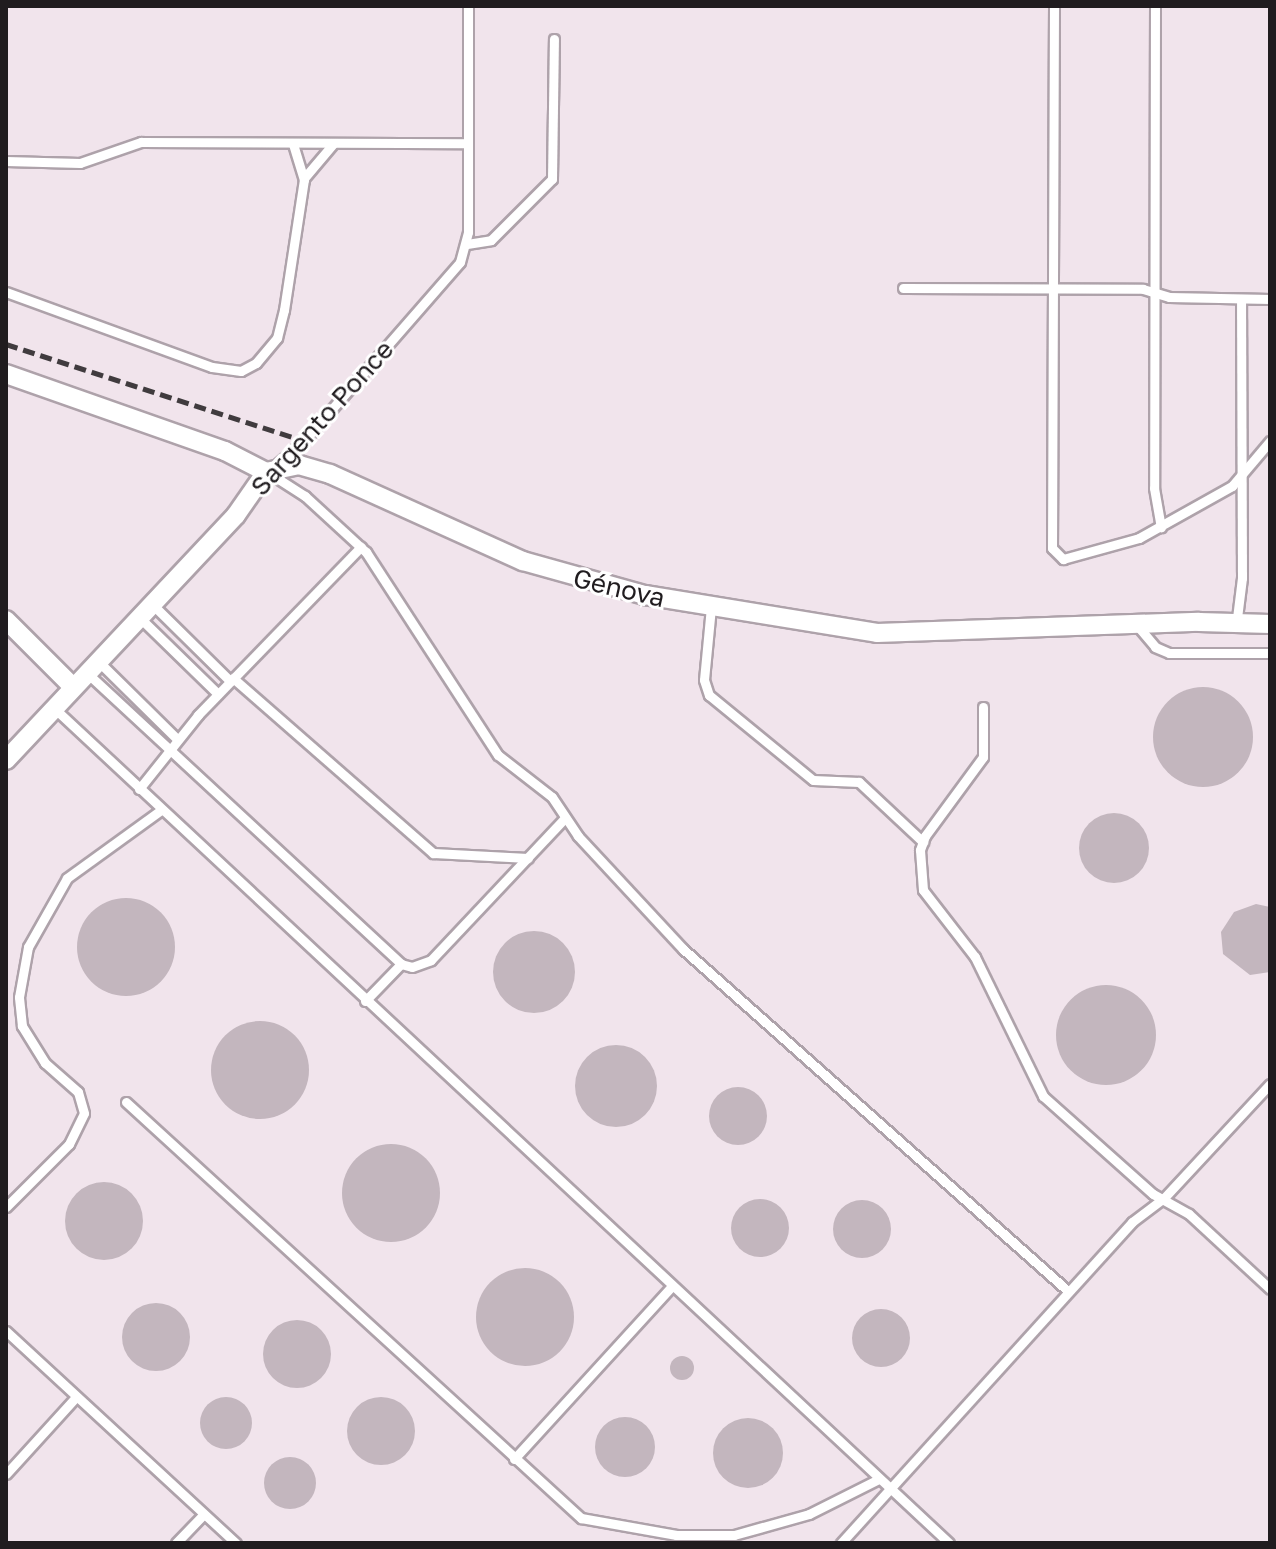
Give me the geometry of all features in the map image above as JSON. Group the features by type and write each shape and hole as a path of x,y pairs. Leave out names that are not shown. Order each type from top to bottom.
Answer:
{"street":[{"path":"6,374 225,451 266,472"},
{"name":"Génova","path":"266,472 290,465 308,467 384,495 502,553 557,573 711,607 877,633 1136,624 1270,624"},
{"name":"Sargento Ponce","path":"6,760 236,515 266,472"},
{"path":"6,620 73,687"}],"lane":[{"name":"Sargento Ponce","path":"266,472 304,441 322,415 447,282 467,244 468,6"},
{"path":"1054,6 1052,548 1063,559 1161,527 1210,502 1240,477 1270,441"},
{"path":"1155,6 1154,488 1161,527"},
{"path":"467,244 491,240 552,179 554,39"},
{"path":"6,161 80,163 141,142 468,143"},
{"path":"6,292 212,367 241,371 267,355 277,338 304,180 293,144"},
{"path":"304,180 333,144"},
{"path":"903,288 1052,288 1270,299"},
{"path":"1236,626 1242,578 1241,299"},
{"path":"266,472 305,496 361,547 498,755 510,769 543,788 565,818 683,949 1069,1292"},
{"path":"139,789 168,749 218,694 361,547"},
{"path":"711,607 704,680 709,695 813,780 859,782 923,842"},
{"path":"145,610 433,853 528,858"},
{"path":"145,610 218,694"},
{"path":"1136,624 1155,647 1169,653 1270,653"},
{"path":"92,667 168,749 401,964 412,967 431,960 565,818"},
{"path":"92,667 177,739"},
{"path":"983,707 983,757 923,842 923,890 975,957 1037,1089 1163,1199 1189,1214 1270,1289"},
{"path":"54,708 949,1543"},
{"path":"6,1207 69,1144 84,1113 78,1092 45,1063 22,1026 19,997 28,947 47,906 73,872 161,810"},
{"path":"365,1001 401,964"},
{"path":"841,1543 1132,1222 1163,1199 1270,1084"},
{"path":"126,1102 581,1518 676,1535 734,1535 771,1527 879,1479"},
{"path":"514,1459 672,1286"},
{"path":"6,1331 236,1543"},
{"path":"6,1474 76,1397"},
{"path":"176,1543 204,1514"}],"building":[{"path":"1193,687 1213,687 1239,701 1250,718 1253,737 1250,756 1239,773 1213,787 1193,787 1175,779 1161,765 1153,747 1153,727 1161,709 1175,695"},
{"path":"1114,813 1139,823 1149,848 1139,873 1114,883 1089,873 1079,848 1089,823"},
{"path":"126,898 145,901 161,912 172,928 175,947 172,966 161,982 145,993 126,996 107,993 91,982 80,966 77,947 80,928 91,912 107,901"},
{"path":"1256,904 1270,907 1270,972 1250,975 1223,954 1221,932 1234,912"},
{"path":"534,931 550,934 563,943 572,956 575,972 572,988 563,1001 550,1010 534,1013 518,1010 505,1001 496,988 493,972 496,956 505,943 518,934"},
{"path":"1106,985 1125,988 1142,999 1153,1016 1156,1035 1153,1054 1142,1071 1125,1082 1106,1085 1087,1082 1070,1071 1059,1054 1056,1035 1059,1016 1070,999 1087,988"},
{"path":"260,1021 279,1024 295,1035 306,1051 309,1070 306,1089 295,1105 279,1116 260,1119 241,1116 225,1105 214,1089 211,1070 214,1051 225,1035 241,1024"},
{"path":"616,1045 632,1048 645,1057 654,1070 657,1086 654,1102 645,1115 632,1124 616,1127 600,1124 587,1115 578,1102 575,1086 578,1070 587,1057 600,1048"},
{"path":"738,1087 759,1095 767,1116 759,1137 738,1145 717,1137 709,1116 717,1095"},
{"path":"391,1144 410,1148 426,1158 436,1174 440,1193 436,1212 426,1228 410,1238 391,1242 372,1238 356,1228 346,1212 342,1193 346,1174 356,1158 372,1148"},
{"path":"104,1182 119,1185 131,1194 140,1206 143,1221 140,1236 131,1248 119,1257 104,1260 89,1257 77,1248 68,1236 65,1221 68,1206 77,1194 89,1185"},
{"path":"760,1199 781,1207 789,1228 781,1249 760,1257 739,1249 731,1228 739,1207"},
{"path":"862,1200 883,1208 891,1229 883,1250 862,1258 841,1250 833,1229 841,1208"},
{"path":"525,1268 544,1272 560,1282 570,1298 574,1317 570,1336 560,1352 544,1362 525,1366 506,1362 490,1352 480,1336 476,1317 480,1298 490,1282 506,1272"},
{"path":"156,1303 180,1313 190,1337 180,1361 156,1371 132,1361 122,1337 132,1313"},
{"path":"881,1309 902,1317 910,1338 902,1359 881,1367 860,1359 852,1338 860,1317"},
{"path":"297,1320 321,1330 331,1354 321,1378 297,1388 273,1378 263,1354 273,1330"},
{"path":"682,1356 691,1359 694,1368 691,1377 682,1380 673,1377 670,1368 673,1359"},
{"path":"226,1397 244,1405 252,1423 244,1441 226,1449 208,1441 200,1423 208,1405"},
{"path":"381,1397 405,1407 415,1431 405,1455 381,1465 357,1455 347,1431 357,1407"},
{"path":"625,1417 636,1419 646,1426 653,1436 653,1458 646,1468 636,1475 625,1477 614,1475 604,1468 597,1458 595,1447 597,1436 604,1426 614,1419"},
{"path":"741,1418 755,1418 777,1433 783,1453 781,1466 773,1478 755,1488 741,1488 719,1473 713,1460 713,1446 728,1424"},
{"path":"290,1457 308,1465 316,1483 308,1501 290,1509 272,1501 264,1483 272,1465"}],"railway":[{"path":"6,344 304,441"}]}
